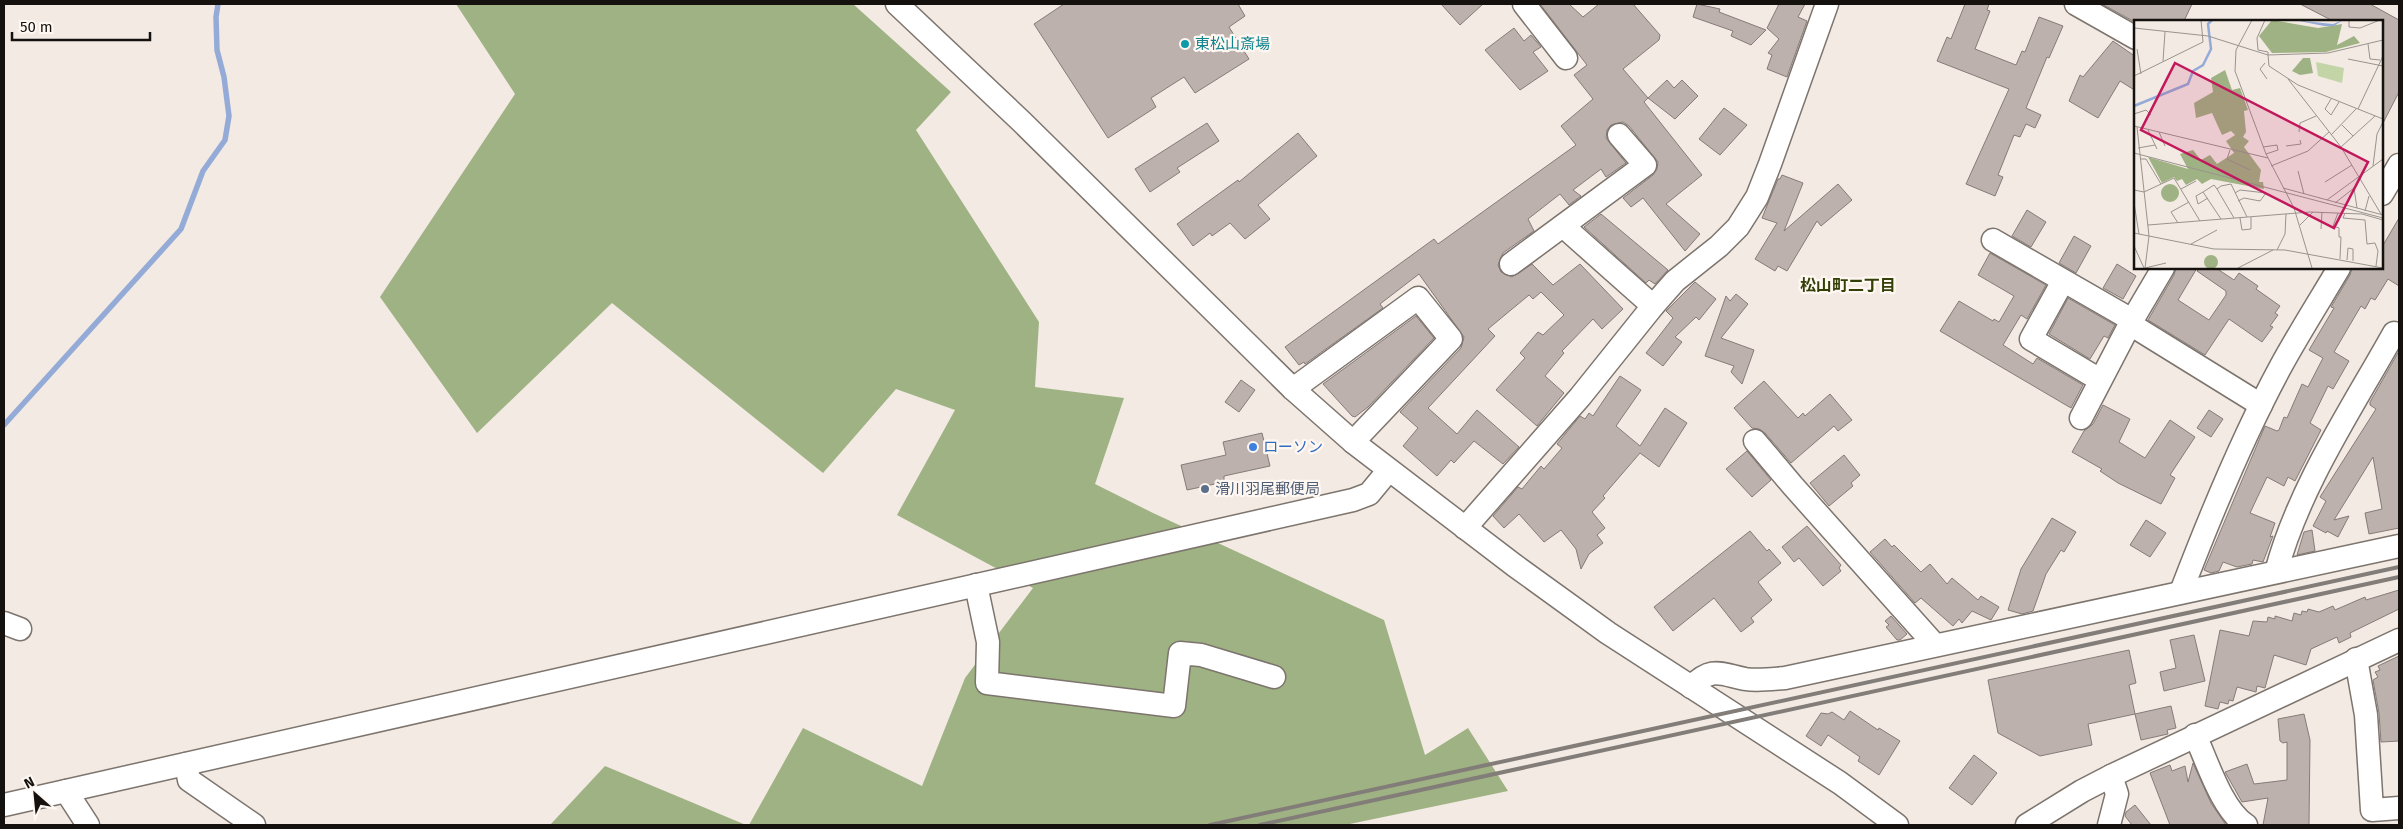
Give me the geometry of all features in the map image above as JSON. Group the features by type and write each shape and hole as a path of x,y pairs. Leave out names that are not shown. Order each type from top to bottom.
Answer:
{"street":[{"path":"896,4 1022,122 1293,389 1352,442 1388,471 1608,633 1840,782 1897,825"},
{"path":"1524,4 1566,58"},
{"path":"1465,528 1580,397 1653,306 1675,282 1719,246 1738,227 1757,197 1827,4"},
{"path":"2076,4 2134,37"},
{"path":"1511,264 1645,164 1619,135"},
{"path":"2387,189 2399,164"},
{"path":"1563,226 1653,306"},
{"path":"1993,240 2131,322 2261,405"},
{"path":"2081,418 2131,322 2162,269"},
{"path":"2181,592 2200,542 2261,405 2282,365 2338,269"},
{"path":"2063,281 2031,339 2100,380"},
{"path":"1293,389 1418,298 1451,339 1352,442"},
{"path":"2276,572 2292,520 2322,462 2394,333 2399,337"},
{"path":"1755,441 1935,645"},
{"path":"4,805 1353,500 1370,494 1388,471"},
{"path":"1691,688 1698,681 1714,672 1756,680 1785,678 2399,546"},
{"path":"976,585 988,642 987,683 1174,706 1180,653 1201,655 1274,677"},
{"path":"2027,825 2082,791 2111,776 2399,640"},
{"path":"2356,659 2366,715 2372,810 2399,808"},
{"path":"2195,735 2227,804 2237,820 2246,825"},
{"path":"186,764 190,780 254,825"},
{"path":"2109,825 2117,794 2111,776"},
{"path":"66,791 88,825"}],"green space":[{"path":"456,4 853,4 951,92 916,130 1039,322 1035,387 1124,398 1095,484 1153,513 1384,620 1425,755 1468,728 1508,791 1345,825 749,825 803,728 922,786 965,678 1033,588 897,515 955,410 896,389 823,473 612,303 477,433 380,297 515,94"},
{"path":"605,766 746,825 550,825"}],"building":[{"path":"1064,4 1238,4 1245,16 1229,27 1249,59 1195,93 1184,77 1151,98 1156,107 1108,138 1034,24"},
{"path":"1441,4 1483,4 1460,25"},
{"path":"1540,4 1569,4 1583,17 1599,4 1633,4 1660,35 1659,40 1623,69 1648,98 1644,102 1702,175 1666,204 1700,234 1685,251 1643,198 1631,207 1623,198 1653,175 1657,169 1658,162 1629,126 1623,122 1611,125 1607,130 1606,138 1626,163 1606,177 1601,169 1573,190 1581,196 1569,205 1560,194 1528,219 1534,231 1503,253 1498,265 1501,272 1512,277 1532,264 1553,285 1580,264 1623,309 1602,329 1593,319 1562,351 1564,353 1545,376 1564,393 1537,426 1496,390 1525,358 1520,353 1538,332 1543,335 1564,315 1541,292 1533,299 1529,295 1488,329 1495,336 1428,408 1457,434 1477,410 1519,447 1503,464 1474,441 1454,463 1451,460 1437,476 1403,446 1418,428 1400,412 1461,348 1464,337 1419,274 1380,304 1383,308 1305,364 1304,362 1299,365 1285,347 1434,239 1438,244 1576,145 1561,126 1593,99 1574,75 1587,65"},
{"path":"1697,4 1720,9 1719,12 1766,30 1751,45 1731,36 1733,31 1693,17"},
{"path":"1779,4 1805,4 1798,17 1807,21 1787,77 1767,69 1772,55 1768,53 1779,39 1767,28"},
{"path":"1965,4 1989,4 1987,10 1990,11 1975,49 2016,65 2022,51 2025,52 2039,17 2063,26 2049,58 2047,57 2026,108 2041,115 2035,128 2026,124 2020,137 2014,135 1998,175 2003,177 1995,196 1966,184 2009,89 1937,61 1947,37 1951,39"},
{"path":"2102,4 2192,4 2184,20 2133,21"},
{"path":"2300,4 2370,4 2399,20 2399,92 2383,123 2383,20 2331,20"},
{"path":"1514,28 1524,41 1531,35 1541,47 1533,52 1548,71 1520,90 1485,50"},
{"path":"2113,41 2134,56 2134,90 2120,81 2098,118 2069,101 2080,75 2083,77"},
{"path":"1667,80 1674,88 1682,80 1698,96 1675,119 1648,98"},
{"path":"1724,108 1747,125 1720,155 1699,139"},
{"path":"1207,123 1219,141 1177,168 1180,172 1150,192 1135,169"},
{"path":"1298,133 1317,156 1258,205 1270,219 1245,239 1230,223 1212,236 1210,233 1193,246 1177,224 1238,180 1239,182"},
{"path":"1782,175 1803,183 1784,231 1838,184 1852,200 1821,226 1817,221 1787,271 1778,266 1775,271 1755,259 1777,223 1762,218 1778,179"},
{"path":"2027,210 2046,222 2031,247 2012,236"},
{"path":"1601,214 1668,270 1655,284 1649,280 1646,283 1584,227"},
{"path":"2399,218 2399,286 2388,279 2375,300 2371,298 2365,309 2361,306 2334,352 2349,361 2333,389 2328,386 2310,423 2321,430 2295,481 2288,477 2284,486 2267,477 2250,513 2275,523 2270,537 2273,536 2263,562 2253,560 2252,564 2237,567 2223,562 2219,571 2211,573 2204,570 2265,426 2277,431 2279,430 2284,417 2287,418 2302,384 2308,387 2323,358 2309,350 2334,308 2331,307 2352,269 2383,269 2383,245"},
{"path":"2074,236 2091,246 2076,273 2059,263"},
{"path":"1990,253 2046,285 2027,319 2021,315 2003,345 2033,364 2037,358 2083,385 2071,408 1940,331 1959,301 1993,321 1994,319 1999,322 2014,296 1978,275"},
{"path":"2117,264 2136,276 2123,299 2103,288"},
{"path":"2176,269 2196,269 2178,300 2209,320 2226,295 2226,291 2197,271 2199,269 2218,269 2234,280 2239,273 2258,286 2256,289 2280,306 2275,313 2278,315 2270,326 2273,327 2262,342 2229,319 2205,355 2148,320"},
{"path":"1695,282 1716,299 1699,320 1696,317 1675,337 1682,342 1663,366 1646,353 1673,318 1666,311"},
{"path":"1736,294 1748,304 1721,338 1754,350 1742,384 1731,372 1734,366 1705,356 1726,296 1730,301"},
{"path":"2068,298 2115,325 2108,338 2104,336 2090,359 2049,334"},
{"path":"1416,316 1434,338 1368,407 1355,417 1352,416 1323,384"},
{"path":"2399,351 2399,528 2369,534 2365,513 2382,509 2373,457 2334,520 2349,516 2338,537 2327,531 2326,533 2313,526 2326,501 2320,497 2376,409 2370,405 2370,402"},
{"path":"1620,376 1641,390 1616,426 1640,446 1665,408 1687,423 1659,467 1640,453 1603,496 1605,498 1592,512 1605,528 1597,535 1603,543 1589,554 1581,569 1576,549 1561,530 1544,542 1519,514 1504,528 1493,516 1518,487 1522,489 1541,466 1544,469 1562,448 1557,444 1580,416 1585,419 1589,413 1593,416"},
{"path":"1241,380 1255,390 1239,412 1225,402"},
{"path":"1764,381 1798,418 1803,413 1805,416 1830,394 1852,420 1838,431 1834,426 1791,463 1765,433 1759,429 1752,428 1734,408"},
{"path":"2103,405 2130,419 2119,442 2145,458 2170,420 2195,437 2170,475 2175,478 2161,504 2118,483 2100,471 2102,469 2072,452 2084,431 2093,424"},
{"path":"2209,410 2223,419 2211,437 2197,428"},
{"path":"1262,433 1270,466 1224,476 1224,482 1187,490 1181,465 1226,455 1223,442"},
{"path":"1747,451 1771,480 1752,497 1726,469"},
{"path":"1844,455 1860,475 1851,483 1853,486 1829,506 1810,483"},
{"path":"2052,518 2076,532 2064,552 2061,550 2046,574 2033,611 2022,614 2008,610 2021,569"},
{"path":"2146,520 2166,533 2150,557 2130,545"},
{"path":"1807,526 1841,565 1839,568 1841,571 1823,586 1799,558 1794,562 1782,547"},
{"path":"2312,530 2315,551 2297,555 2304,532"},
{"path":"1750,531 1767,551 1769,549 1781,563 1758,582 1772,600 1751,618 1754,622 1741,632 1714,598 1673,631 1654,607"},
{"path":"1885,539 1892,547 1894,545 1921,572 1930,564 1947,584 1952,578 1978,600 1981,596 1999,607 1991,620 1972,611 1962,623 1959,619 1953,626 1921,598 1915,603 1870,552"},
{"path":"2399,590 2399,609 2350,633 2351,637 2339,643 2337,637 2311,649 2306,665 2274,655 2265,688 2257,686 2256,692 2237,687 2233,701 2229,700 2228,704 2220,702 2218,709 2205,706 2220,630 2249,636 2253,621 2267,622 2268,617 2275,619 2275,616 2292,621 2294,613 2301,615 2302,611 2307,612 2308,609 2319,612 2333,606 2335,610 2365,597 2366,600"},
{"path":"1891,616 1907,634 1900,640 1897,640 1886,627 1889,625 1885,621"},
{"path":"2194,635 2205,681 2164,691 2160,672 2176,668 2170,640"},
{"path":"2129,650 2136,683 2129,685 2135,714 2088,724 2092,745 2040,756 1998,733 1988,680"},
{"path":"2399,656 2399,741 2381,742 2379,713 2373,680 2378,677 2375,672 2380,670 2378,666"},
{"path":"2171,706 2176,728 2167,730 2168,734 2141,740 2135,714"},
{"path":"1850,711 1878,730 1879,728 1900,741 1879,775 1858,761 1860,757 1828,735 1821,746 1806,736 1821,713 1828,714 1832,712 1844,720"},
{"path":"2304,714 2310,740 2309,825 2263,825 2268,798 2242,802 2225,772 2247,764 2254,784 2287,780 2287,742 2283,743 2280,741 2278,719"},
{"path":"1974,755 1997,773 1972,805 1949,788"},
{"path":"2193,763 2211,803 2226,825 2170,825 2150,773 2170,765 2172,771 2185,766 2188,782"},
{"path":"2135,805 2151,825 2132,825 2125,816 2126,812"}],"waterway":[{"path":"4,425 181,229 203,171 225,140 229,116 224,77 217,50 216,17 218,4"}],"railway":[{"path":"1210,825 2399,567"},
{"path":"1260,825 2399,577"}],"place":[{"name":"東松山斎場","path":"1185,44"},
{"name":"ローソン","path":"1253,447"},
{"name":"滑川羽尾郵便局","path":"1205,489"}],"district":[{"name":"松山町二丁目","path":"1848,285"}]}
